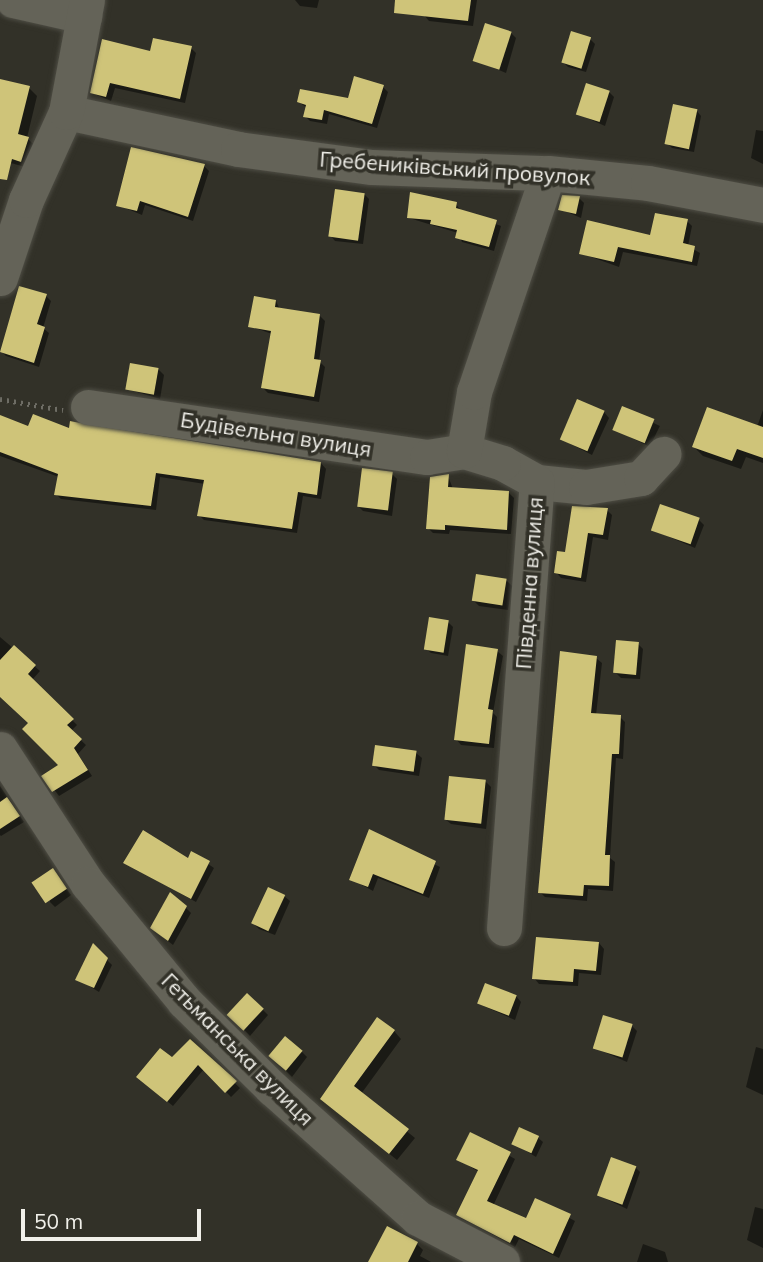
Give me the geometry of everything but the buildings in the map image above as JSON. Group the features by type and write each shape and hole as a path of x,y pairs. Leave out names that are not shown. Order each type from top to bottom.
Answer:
{"street":[{"path":"0,278 26,200 66,112 85,8 13,0"},
{"name":"Гребениківський провулок","path":"66,112 238,149 372,167 548,173 648,183 763,205"},
{"path":"464,452 474,393 548,173"},
{"name":"Будівельна вулиця","path":"88,407 427,457 464,452"},
{"name":"Південна вулиця","path":"464,452 503,463 537,482 503,928"},
{"path":"537,482 586,487 641,478 663,454"},
{"name":"Гетьманська вулиця","path":"0,749 88,884 184,1001 272,1088 418,1218 502,1262"}],"path":[{"path":"0,399 52,411 88,407"}]}
